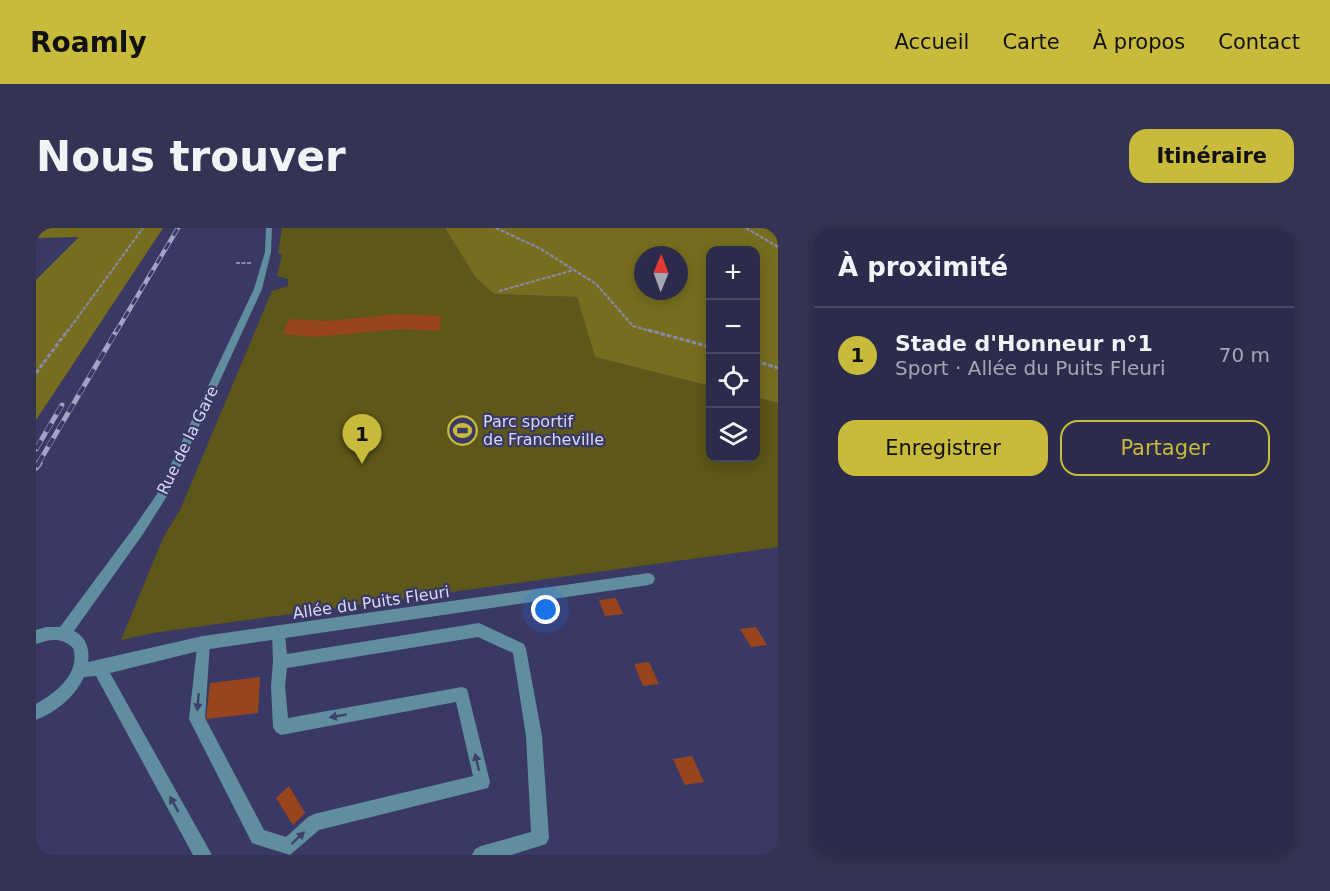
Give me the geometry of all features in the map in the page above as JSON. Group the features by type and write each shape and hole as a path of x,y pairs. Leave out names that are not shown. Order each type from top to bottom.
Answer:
{"street":[{"name":"Rue de la Gare","path":"64,633 161,496 258,289 268,252 269,228"},
{"name":"Allée du Puits Fleuri","path":"100,668 203,643 649,579"},
{"path":"280,662 479,630 519,649 534,736 540,838 481,855"},
{"path":"36,637 52,632 64,633 74,638 80,646 82,657 80,670 63,694 36,712"},
{"path":"203,643 197,719 258,837 288,847 314,822 482,782 462,694 281,727 278,686 279,632"},
{"path":"80,670 100,668 202,855"}],"path":[{"path":"36,373 143,228"},
{"path":"496,228 541,249 596,284 633,326 706,346"},
{"path":"746,228 778,247"},
{"path":"236,262 256,263"},
{"path":"499,291 575,270"},
{"path":"760,362 778,368"}],"shaded area":[{"path":"36,228 163,228 36,420 36,280 79,237 36,238"},
{"name":"Parc sportif de Francheville","path":"282,228 445,228 476,278 494,294 577,297 595,357 706,385 706,462 760,462 760,398 778,403 778,547 153,633 121,640 163,538 180,510 272,291 288,286 288,279 277,276 282,255 278,253"},
{"path":"445,228 778,228 778,403 760,398 760,246 706,246 706,385 595,357 577,297 494,294 476,278"}],"building":[{"path":"397,314 441,316 440,331 401,329 314,337 283,334 289,319 328,321"},
{"path":"616,598 623,614 605,616 599,600"},
{"path":"756,627 767,645 751,647 740,629"},
{"path":"649,662 659,684 643,686 634,664"},
{"path":"260,677 258,713 206,719 210,683"},
{"path":"692,756 704,782 685,785 673,759"},
{"path":"289,786 305,813 293,825 276,798"}],"railway":[{"path":"116,332 178,228"},
{"path":"38,464 117,330"},
{"path":"36,449 62,405"},
{"path":"36,467 39,463"}],"place":[{"name":"Parc sportif de Francheville","path":"462,430"},
{"name":"Stade d'Honneur n°1","path":"362,464"}]}
